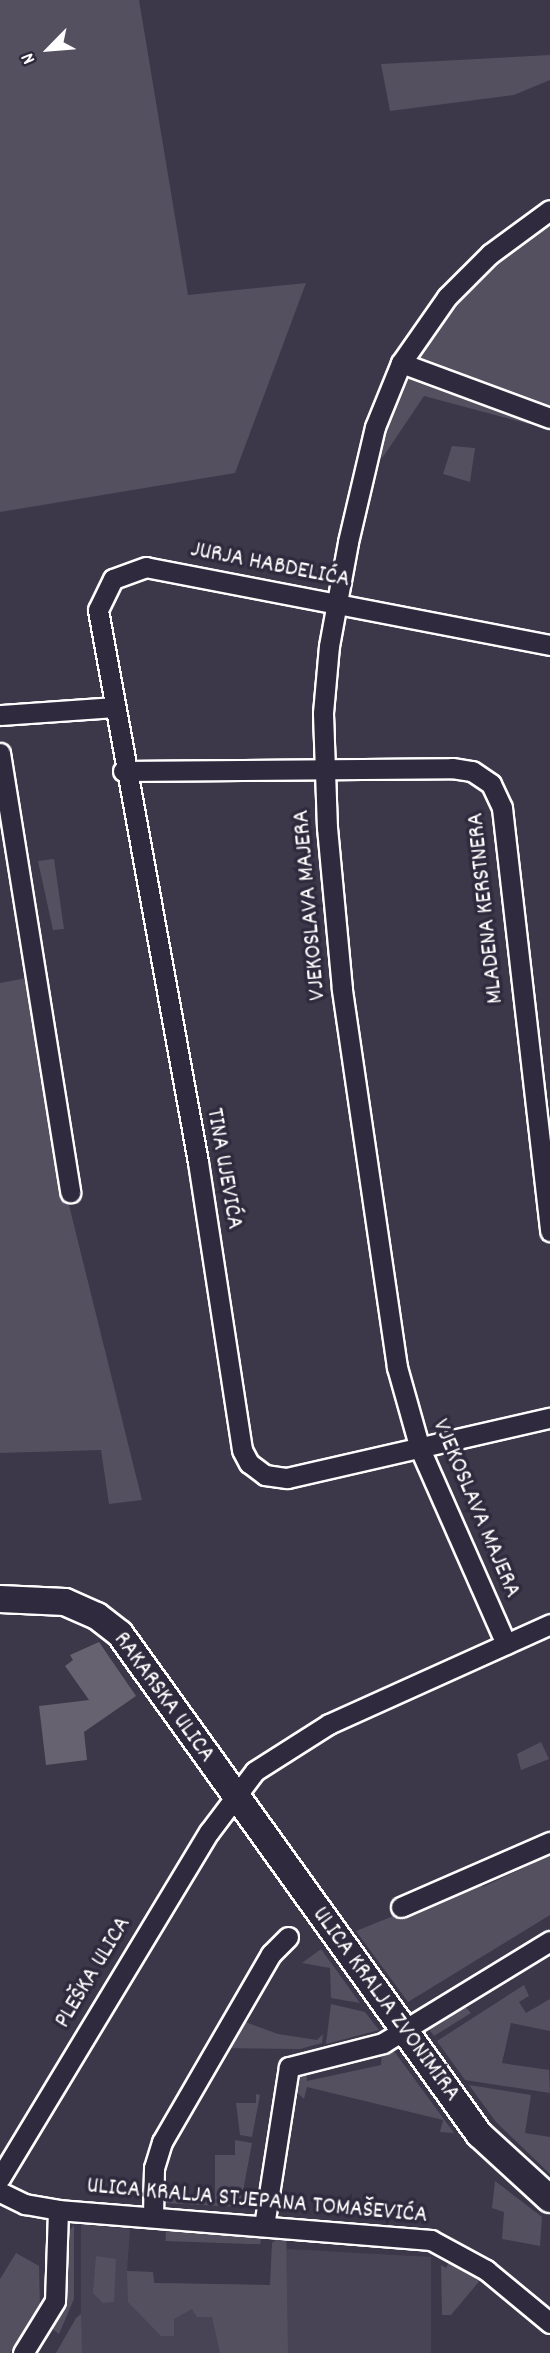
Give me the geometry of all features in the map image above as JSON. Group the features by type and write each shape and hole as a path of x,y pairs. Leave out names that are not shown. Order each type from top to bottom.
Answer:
{"main road":[{"name":"RAKARSKA ULICA","path":"0,1599 65,1602 105,1622 136,1655 235,1797"},
{"name":"ULICA KRALJA ZVONIMIRA","path":"235,1797 478,2134 550,2199"}],"street":[{"name":"VJEKOSLAVA MAJERA","path":"506,1644 420,1449 397,1367 352,1056 324,769 323,713 335,604 366,460 401,363 447,297 490,254 550,210"},
{"path":"401,363 550,418"},
{"name":"JURJA HABDELIĆA","path":"113,707 98,610 107,585 120,573 155,568 550,645"},
{"path":"0,715 113,707"},
{"name":"TINA UJEVIĆA","path":"113,707 198,1161 242,1450 249,1464 274,1478 420,1449"},
{"path":"0,753 70,1192"},
{"name":"MLADENA KERSTNERA","path":"123,771 452,768 472,771 498,794 550,1231"},
{"path":"420,1449 550,1418"},
{"name":"PLEŠKA ULICA","path":"0,2178 235,1797 254,1771 302,1738 550,1624"},
{"path":"401,1907 550,1842"},
{"path":"153,2216 154,2168 162,2142 271,1954 288,1937"},
{"path":"264,2225 289,2067 356,2051 404,2032 550,1941"},
{"name":"ULICA KRALJA STJEPANA TOMAŠEVIĆA","path":"0,2192 58,2210 432,2240 486,2270 550,2323"},
{"name":"ULICA KRALJA STJEPANA TOMAŠEVIĆA","path":"23,2353 55,2301 58,2210"}],"shaded area":[{"path":"0,0 139,0 188,295 306,283 235,473 0,512"},
{"path":"550,55 550,80 514,95 390,111 381,64"},
{"path":"550,220 550,409 420,362 416,358 451,303 493,262"},
{"path":"410,377 530,418 529,424 424,396 383,457 372,454 402,382"},
{"path":"452,446 475,448 470,482 443,474"},
{"path":"54,859 64,929 53,930 38,861"},
{"path":"27,978 66,1193 142,1500 109,1504 101,1450 0,1453 0,983"},
{"path":"541,1742 549,1759 521,1770 517,1754"},
{"path":"245,1832 384,2019 380,2022 246,1836"},
{"path":"550,1845 550,1915 408,2002 356,1931 480,1881 483,1887 534,1863 530,1854"},
{"path":"321,1949 360,2003 331,1998 330,1968 302,1963"},
{"path":"524,1985 529,1996 519,2002 526,2013 550,1999 550,2031 511,2023 502,2063 549,2070 550,2093 465,2080 437,2041"},
{"path":"462,2003 471,2013 434,2036 428,2028"},
{"path":"331,2004 365,2012 379,2030 326,2044"},
{"path":"240,2020 278,2034 317,2040 323,2034 322,2043 300,2049 223,2048"},
{"path":"391,2047 454,2133 440,2132 443,2120 307,2087 304,2099 293,2089 293,2077 306,2070 307,2081 381,2065 382,2052"},
{"path":"469,2085 531,2095 525,2133 550,2137 550,2174 496,2122"},
{"path":"256,2094 260,2095 252,2137 240,2135 236,2103 256,2103"},
{"path":"235,2140 252,2143 240,2207 163,2203 164,2198 215,2198 215,2155 235,2155"},
{"path":"495,2181 542,2217 540,2246 502,2239 504,2212 492,2208"},
{"path":"81,2224 130,2229 127,2271 153,2272 154,2283 271,2285 272,2243 286,2232 287,2249 431,2257 431,2353 56,2353 81,2314"},
{"path":"74,2225 74,2299 59,2334 51,2328 59,2312 66,2235"},
{"path":"166,2229 261,2232 261,2244 166,2241"},
{"path":"286,2232 288,2353 220,2353 212,2317 197,2317 192,2309 174,2319 174,2336 161,2336 128,2302 127,2271 153,2272 154,2283 270,2285 272,2243"},
{"path":"16,2253 39,2266 40,2308 10,2353 0,2353 0,2279"},
{"path":"96,2256 116,2259 114,2302 103,2303 93,2293"},
{"path":"451,2259 482,2278 451,2315 442,2315 441,2265 446,2268"},
{"path":"81,2314 82,2353 56,2353 76,2318"}],"building":[{"path":"99,1642 136,1696 84,1732 87,1760 46,1765 39,1706 89,1700 65,1666 73,1660 70,1655"}]}
